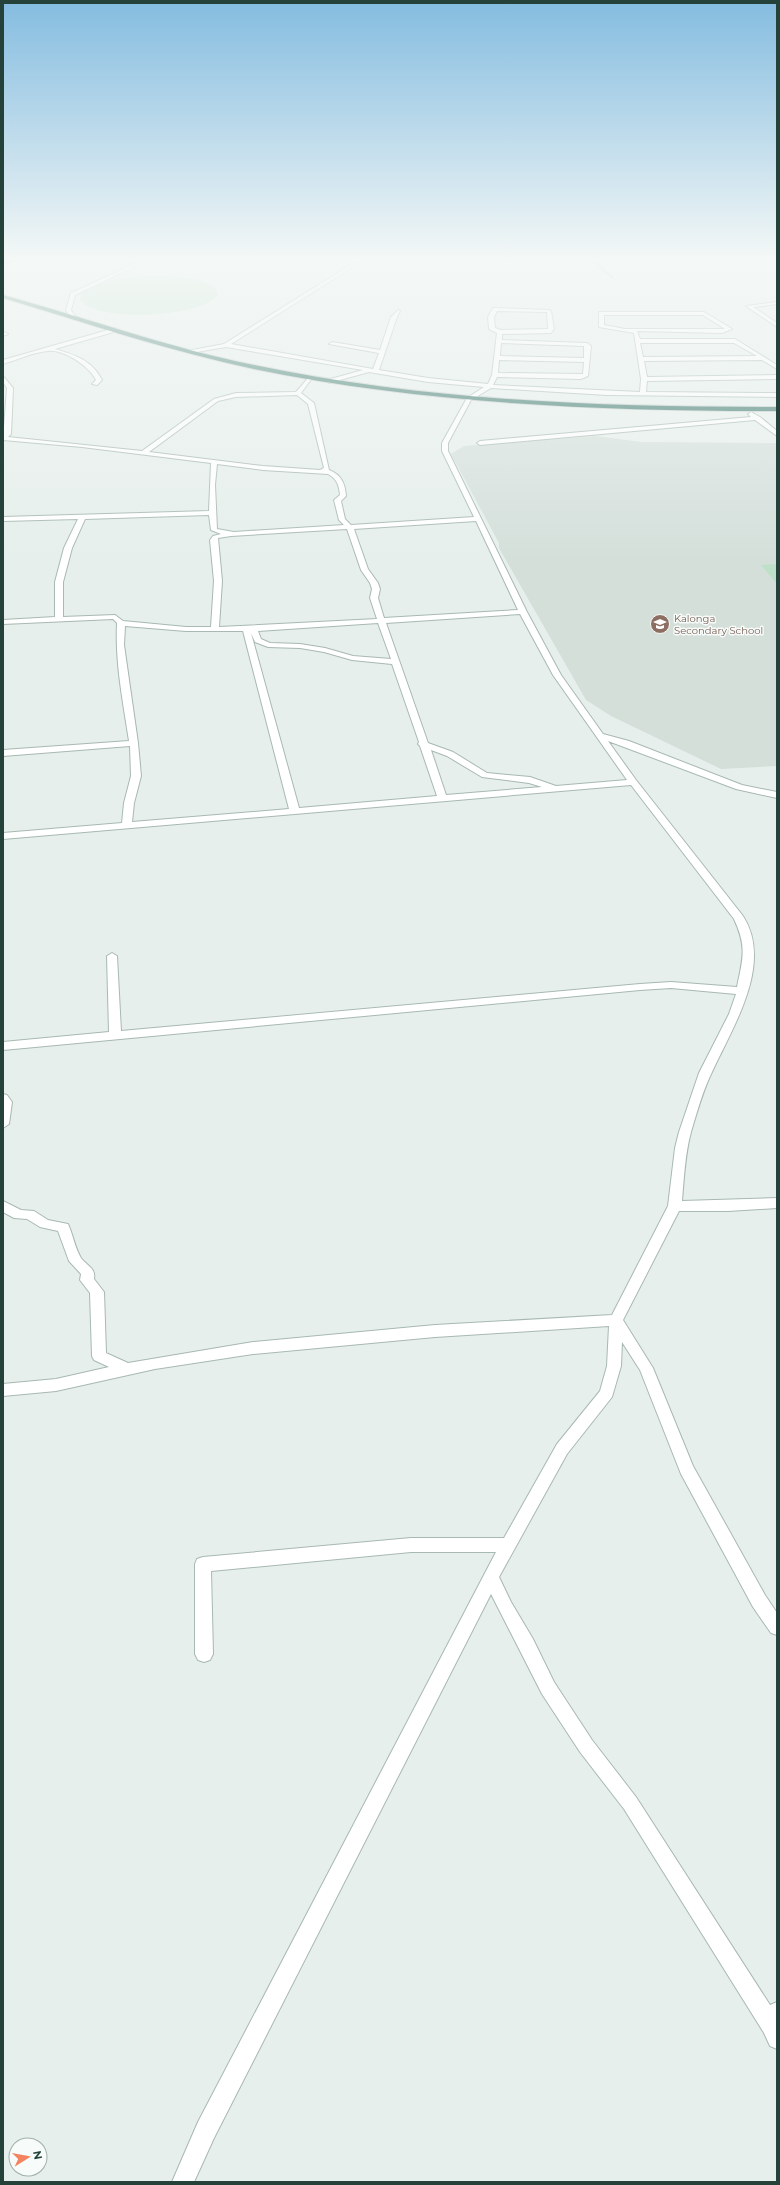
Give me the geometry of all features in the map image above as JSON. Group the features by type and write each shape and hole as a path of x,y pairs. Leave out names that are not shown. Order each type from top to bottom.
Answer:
{"highway":[{"path":"218,358 254,367 329,381 404,392 469,399 592,407 744,410 777,409"}],"street":[{"path":"3,362 17,358"},
{"path":"76,358 89,364 95,370 99,380 95,384"},
{"path":"299,358 428,380 490,386 607,393 777,395"},
{"path":"329,381 372,371 380,358"},
{"path":"183,2182 213,2116 366,1822 490,1576 562,1449 607,1393 614,1366 616,1320 675,1206 681,1148 685,1132 705,1073 735,1014 742,991 749,955 747,936 739,918 633,782 557,675 476,519 444,447 469,399 490,386 495,375 496,358 588,360 586,375 581,377 495,375"},
{"path":"643,394 644,379 641,359 763,358 777,367"},
{"path":"644,379 777,377"},
{"path":"3,378 10,388 10,416 8,434 3,438"},
{"path":"298,394 311,378"},
{"path":"592,407 607,393"},
{"path":"144,452 216,400 226,396 246,394 281,396 298,394 310,402 327,467 325,471"},
{"path":"747,395 754,410"},
{"path":"744,410 758,418 777,434"},
{"path":"480,444 758,418"},
{"path":"3,438 144,452 214,462 304,471 325,471 334,475 342,482 343,496 337,502 342,520 350,527 365,570 371,576 374,583 376,589 374,598 422,744 443,799"},
{"path":"214,462 212,512 218,581 215,630"},
{"path":"3,519 212,512"},
{"path":"59,619 59,582 68,548 83,516"},
{"path":"214,534 476,519"},
{"path":"3,622 115,617 121,622 148,626 215,630 523,612"},
{"path":"121,622 120,645 134,743 136,776 129,803 126,826"},
{"path":"246,629 255,632 258,640 268,645 300,646 325,650 352,658 395,662"},
{"path":"246,629 294,812"},
{"path":"601,736 626,743 739,787 777,795"},
{"path":"3,753 134,743"},
{"path":"422,744 450,754 485,775 530,780 546,784 554,789"},
{"path":"3,836 633,782"},
{"path":"112,956 115,1035"},
{"path":"3,1046 640,987 671,985 742,991"},
{"path":"3,1098 6,1102 3,1124"},
{"path":"675,1206 728,1206 777,1202"},
{"path":"3,1206 19,1215 29,1214 46,1224 63,1228 76,1261 88,1273 87,1280 97,1292 99,1356 126,1369"},
{"path":"3,1390 56,1385 126,1369 253,1348 436,1331 616,1320"},
{"path":"616,1320 646,1368 686,1469 759,1601 777,1627"},
{"path":"204,1654 203,1564 411,1545 508,1545"},
{"path":"490,1576 505,1608 527,1645 548,1688 586,1746 630,1803 775,2026"}],"shaded area":[{"name":"Kalonga Secondary School","path":"596,436 641,442 777,443 777,766 721,769 611,716 586,700 499,548 499,543 451,454 464,446"}],"green space":[{"path":"777,564 777,584 761,565"}],"place":[{"name":"Kalonga Secondary School","path":"660,624"}]}
